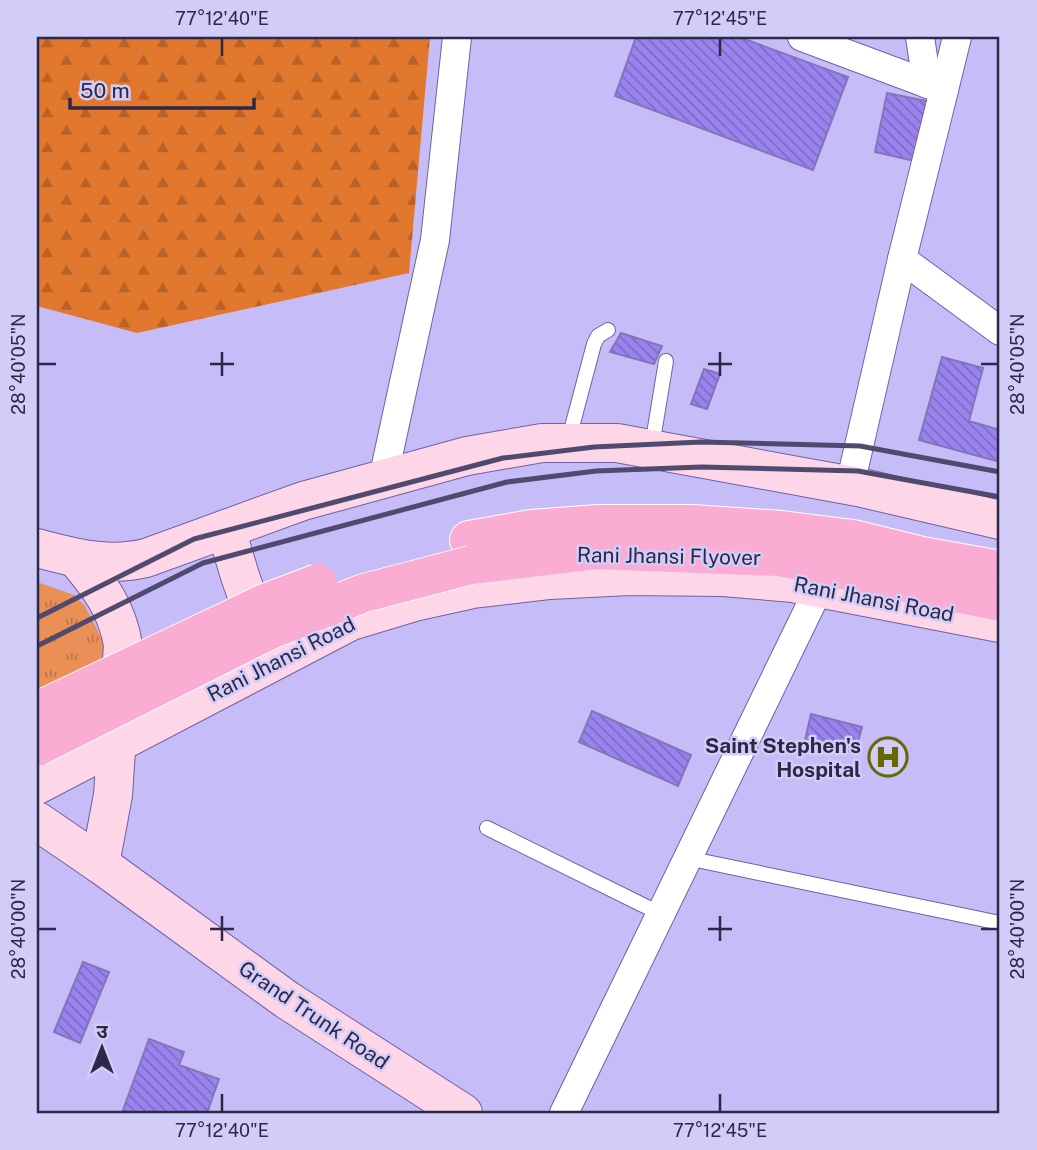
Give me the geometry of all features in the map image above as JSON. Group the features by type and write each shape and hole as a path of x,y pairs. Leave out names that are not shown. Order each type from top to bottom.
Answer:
{"main road":[{"path":"37,548 76,558 126,563 303,501 467,456 542,443 617,443 850,485 1000,520"},
{"name":"Rani Jhansi Flyover","path":"37,711 265,603 358,569 469,540 531,529 598,524 692,524 782,530 853,539 922,556 1000,570"},
{"path":"226,529 271,663"},
{"name":"Rani Jhansi Flyover","path":"37,747 270,630 364,593 471,565 598,550 779,557 1000,602"},
{"path":"76,558 104,591 120,625 123,645 118,743 110,819 100,864"},
{"name":"Rani Jhansi Road","path":"37,785 351,621 414,602 472,589 550,580 629,576 723,577 793,583 1000,624"},
{"name":"Grand Trunk Road","path":"39,829 100,864 287,1000 463,1113"}],"street":[{"path":"383,479 435,240 457,37"},
{"path":"802,37 936,87"},
{"path":"920,37 936,87"},
{"path":"850,485 902,259 936,87 957,37"},
{"path":"902,259 1000,331"},
{"path":"564,1113 819,588"}],"lane":[{"path":"568,443 594,344 598,336 608,330"},
{"path":"651,449 666,361"},
{"path":"487,828 659,913"},
{"path":"687,858 1000,923"}],"green space":[{"path":"37,37 430,37 409,273 137,333 37,306"},
{"path":"37,582 74,595 85,606 105,645 108,674 37,734"}],"building":[{"path":"636,37 739,37 848,77 813,170 615,96"},
{"path":"887,93 927,101 915,161 875,152"},
{"path":"621,333 662,346 654,364 610,352"},
{"path":"942,357 983,368 969,421 1000,430 1000,462 919,440"},
{"path":"704,369 720,374 707,409 691,404"},
{"path":"592,711 691,755 678,786 579,742"},
{"path":"811,714 862,727 855,753 805,740"},
{"path":"83,962 109,972 80,1043 54,1032"},
{"path":"149,1039 184,1052 179,1065 219,1079 207,1113 133,1113 123,1110"}],"railway":[{"path":"37,618 194,539 503,458 594,447 701,442 860,446 1000,472"},
{"path":"37,646 203,563 507,482 596,471 701,467 858,471 1000,497"}],"place":[{"name":"Saint Stephen's Hospital","path":"888,757"}]}
